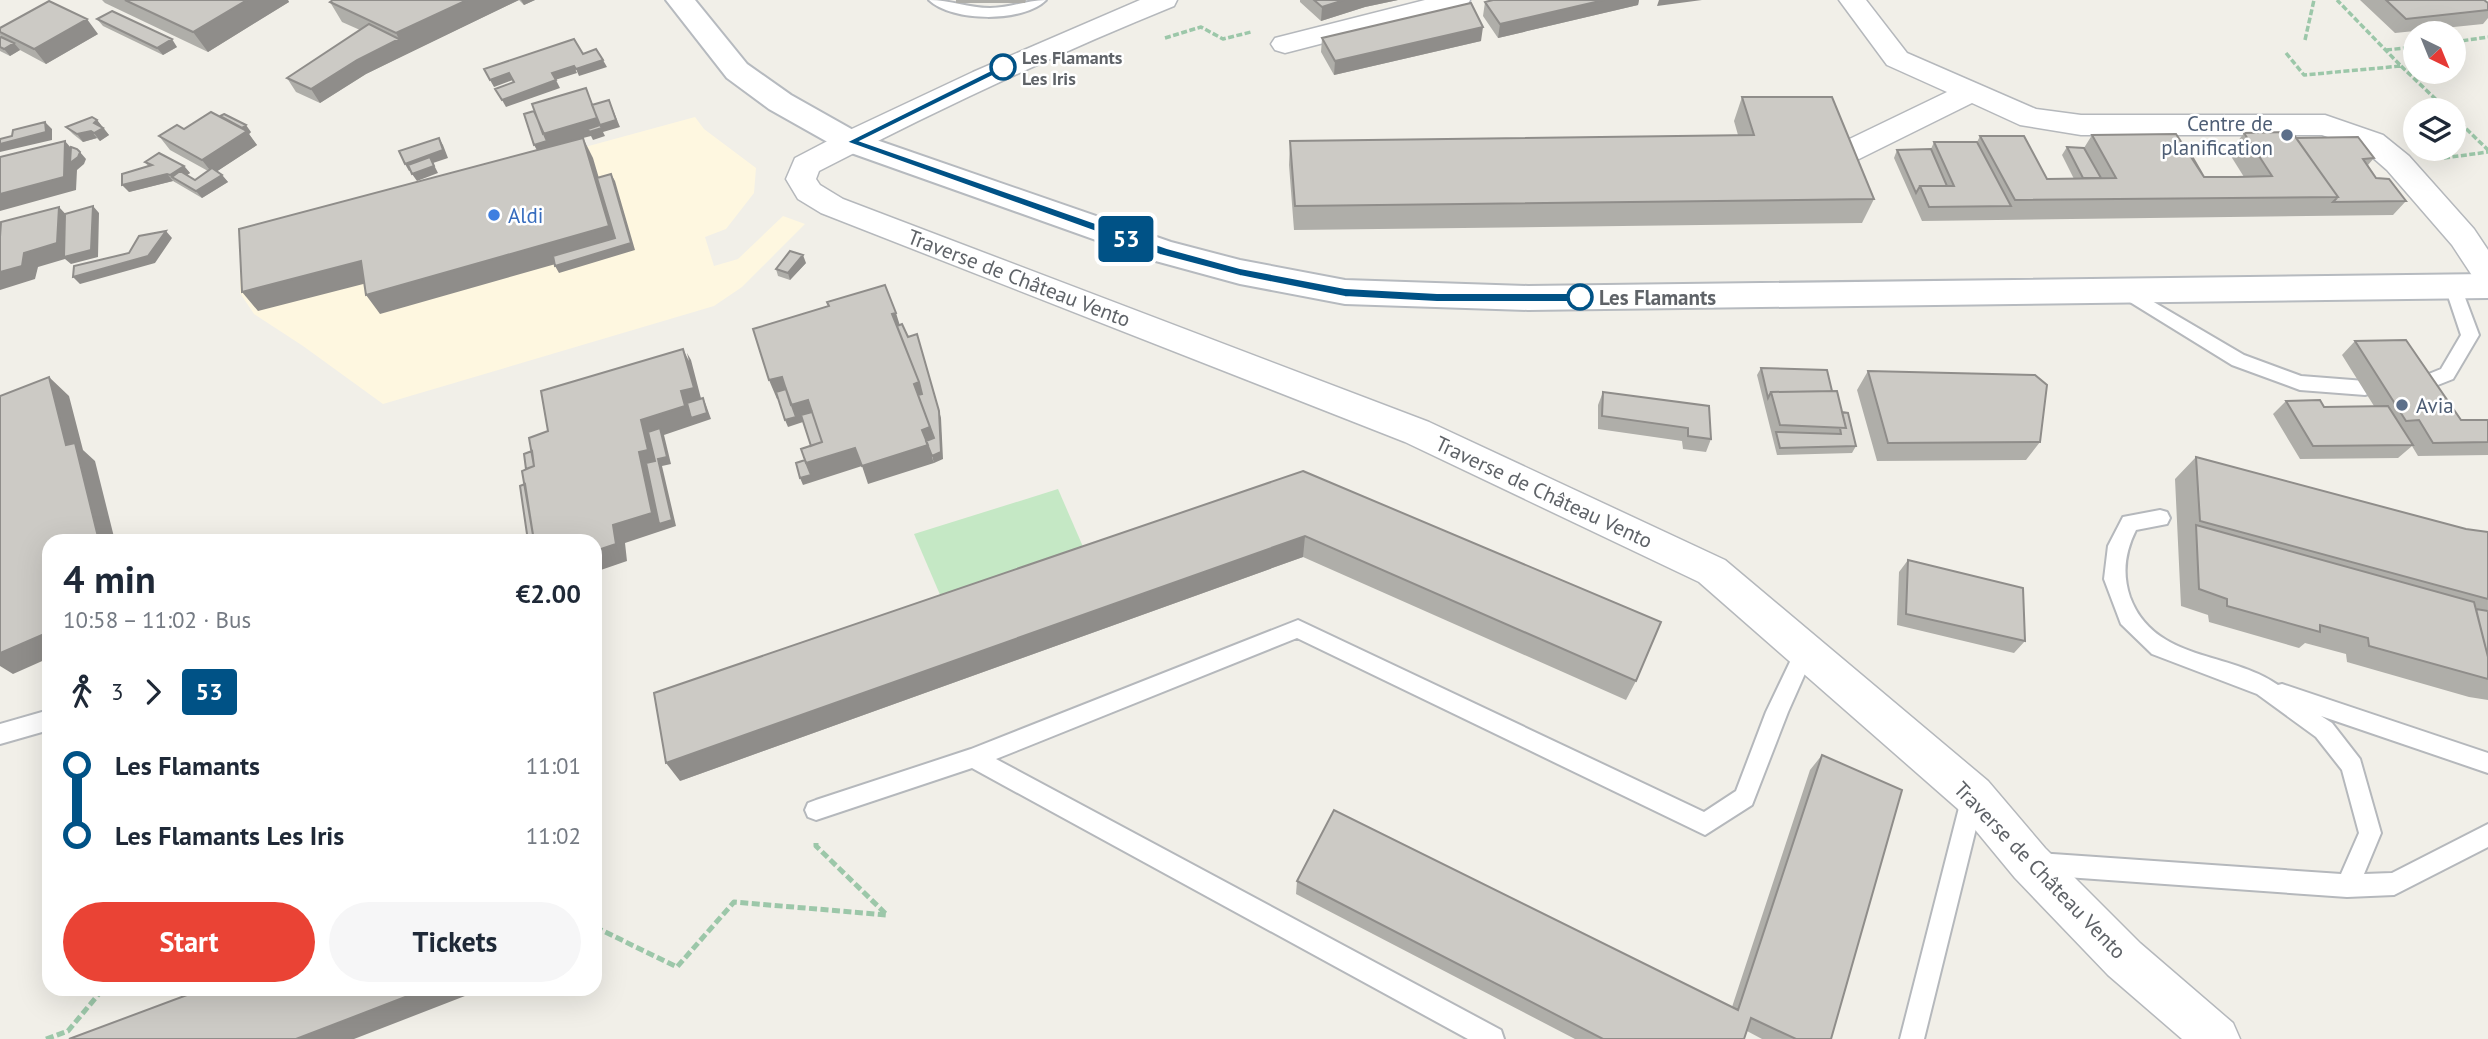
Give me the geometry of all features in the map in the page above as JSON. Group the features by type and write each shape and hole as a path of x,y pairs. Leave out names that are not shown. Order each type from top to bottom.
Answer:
{"main road":[{"path":"680,0 737,71 780,102 851,142 1164,252 1240,272 1345,292 1528,299 2488,286"}],"street":[{"path":"851,142 990,72 1164,0"},
{"path":"1284,44 1457,0"},
{"path":"1852,0 1897,59 2015,113 2058,124 2325,125 2373,142 2398,163 2463,237 2488,275"},
{"path":"1848,152 1972,93"},
{"name":"Traverse de Château Vento","path":"851,142 806,165 801,179 809,192 832,206 1417,432 1712,571 1973,795 2030,863 2124,959 2217,1039"}],"lane":[{"path":"936,0 963,10 991,13 1010,11 1038,0"},
{"path":"2415,387 2447,374 2470,335 2454,287"},
{"path":"2123,290 2238,360 2300,383 2365,388"},
{"path":"2160,518 2130,523 2118,546 2113,579 2128,618 2159,648 2264,687 2488,763"},
{"path":"816,810 974,758 1298,629 1705,824 1744,798 1777,712 1805,651"},
{"path":"2264,687 2324,730 2352,766 2370,833 2347,886"},
{"path":"0,734 42,722"},
{"path":"974,758 1492,1039"},
{"path":"1912,1039 1973,795"},
{"path":"2030,863 2347,886 2394,884 2488,835"}],"path":[{"path":"2305,40 2314,0"},
{"path":"2337,0 2434,98"},
{"path":"1201,27 1223,39 1273,26 1284,44"},
{"path":"2466,40 2488,37"},
{"path":"2386,51 2403,49"},
{"path":"2286,53 2304,75 2401,66"},
{"path":"2466,129 2488,151"},
{"path":"2466,155 2488,151"},
{"path":"602,930 677,967 734,902 887,915 816,846 816,810"},
{"path":"46,1039 68,1031 97,996"}],"shaded area":[{"path":"695,117 704,129 756,168 754,193 726,229 705,237 714,266 738,259 783,216 805,224 742,287 714,306 383,404 254,314 240,293 240,241"}],"green space":[{"path":"1058,489 1084,549 941,597 914,534"}],"building":[{"path":"125,0 247,0 193,32"},
{"path":"467,0 396,33 330,2"},
{"path":"1314,0 1344,0 1322,7"},
{"path":"1604,0 1500,24 1485,2"},
{"path":"2386,0 2484,0 2488,3 2488,10 2406,19"},
{"path":"49,1 87,19 34,49 0,32 0,28"},
{"path":"1471,3 1483,27 1335,61 1322,38"},
{"path":"112,11 172,39 157,48 97,19"},
{"path":"369,24 399,39 357,60 311,89 287,78"},
{"path":"1,37 14,43 4,49 0,47"},
{"path":"574,39 583,54 596,49 603,60 552,73 556,80 502,100 495,89 514,82 509,73 490,80 484,69"},
{"path":"586,88 597,118 543,134 532,104"},
{"path":"1742,97 1832,97 1874,199 1295,206 1290,141 1754,135"},
{"path":"609,100 616,120 600,125 592,105"},
{"path":"534,111 547,141 534,145 524,114"},
{"path":"211,112 247,131 202,160 159,136 177,125 184,129"},
{"path":"224,114 246,125 242,128 220,116"},
{"path":"92,117 97,120 94,123 103,128 94,133 91,131 77,134 66,127"},
{"path":"45,122 46,132 0,144 0,139 12,136 13,130"},
{"path":"600,125 602,128 589,132 588,129"},
{"path":"2292,132 2338,197 2015,200 1980,136 2024,136 2047,179 2116,178 2092,135 2176,134 2204,177 2237,177 2272,176 2244,133"},
{"path":"2358,137 2374,158 2363,159 2376,178 2389,179 2406,201 2333,202 2338,197 2296,138"},
{"path":"439,138 443,150 405,164 399,151"},
{"name":"Aldi","path":"583,138 609,226 366,295 361,261 242,292 239,229"},
{"path":"65,141 64,177 0,194 0,157"},
{"path":"1934,142 1977,142 2011,206 1929,207 1920,186 1954,186"},
{"path":"2184,146 2186,146 2204,177"},
{"path":"71,147 80,152 70,163"},
{"path":"2067,147 2084,148 2101,178 2083,178"},
{"path":"1931,149 1947,186 1920,186 1916,193 1897,150"},
{"path":"159,153 184,166 170,175 122,185 122,174 152,165 145,162"},
{"path":"430,157 434,166 412,174 408,165"},
{"path":"212,168 222,175 196,191 172,177 180,171 195,180"},
{"path":"611,174 631,243 555,266 553,256 615,238 597,178"},
{"path":"93,206 91,250 64,257 65,214"},
{"path":"59,207 57,243 24,253 22,266 0,272 1,222"},
{"path":"166,231 148,256 73,277 74,266 129,253 139,236"},
{"path":"790,251 803,255 788,273 776,269"},
{"path":"885,285 896,313 892,314 919,382 914,384 930,427 922,430 928,445 862,466 855,448 806,463 801,449 822,442 808,400 791,405 782,377 769,380 753,329 829,306 827,302"},
{"path":"902,324 908,337 917,334 939,411 941,452 932,456 926,441 934,438 918,395 922,394 919,382 897,326"},
{"path":"2406,340 2461,420 2488,420 2488,442 2433,443 2419,420 2406,421 2355,341"},
{"path":"683,349 694,388 681,391 685,406 641,420 648,450 639,452 652,513 613,525 616,544 602,549 602,534 533,534 522,471 534,466 529,438 548,431 541,391"},
{"path":"1761,368 1827,370 1832,391 1771,392 1768,398"},
{"path":"1868,371 2035,375 2047,385 2040,442 1888,443"},
{"path":"49,377 66,445 75,443 97,534 42,534 42,635 0,653 0,396"},
{"path":"786,389 796,417 785,420 776,392"},
{"path":"1837,391 1846,428 1780,425 1771,392"},
{"path":"1603,392 1709,406 1711,439 1688,436 1688,428 1602,416"},
{"path":"703,398 707,413 691,418 687,403"},
{"path":"2320,400 2324,407 2388,406 2413,445 2313,446 2286,401"},
{"path":"812,412 822,442 811,446 801,415"},
{"path":"1842,412 1848,413 1856,446 1780,448 1776,432 1841,434 1840,428 1846,428"},
{"path":"660,428 667,457 658,459 672,520 659,524 646,463 655,461 648,432"},
{"path":"532,451 534,466 526,469 524,454"},
{"path":"2196,457 2466,529 2488,532 2488,599 2200,521"},
{"path":"805,460 811,475 800,478 796,463"},
{"path":"1303,471 1661,622 1636,681 1305,536 666,763 654,693"},
{"path":"525,484 533,534 527,534 520,486"},
{"path":"2196,525 2474,602 2488,657 2488,679 2369,646 2368,638 2320,625 2320,632 2227,606 2227,599 2199,589"},
{"path":"1908,560 2023,588 2025,641 1906,614"},
{"path":"2476,609 2488,611 2488,657"},
{"path":"1822,755 1902,790 1831,1039 1796,1039 1751,1018 1744,1039 1603,1039 1297,881 1334,810 1738,1010"},
{"path":"184,996 408,996 296,1039 69,1039"}],"bus line":[{"name":"53","path":"1003,67 851,142 1164,252 1240,272 1345,292 1437,298 1580,297"}],"place":[{"name":"Les Flamants Les Iris","path":"1003,67"},
{"name":"Centre de planification","path":"2287,135"},
{"name":"Aldi","path":"494,215"},
{"name":"Les Flamants","path":"1580,297"},
{"name":"Avia","path":"2402,405"}]}
